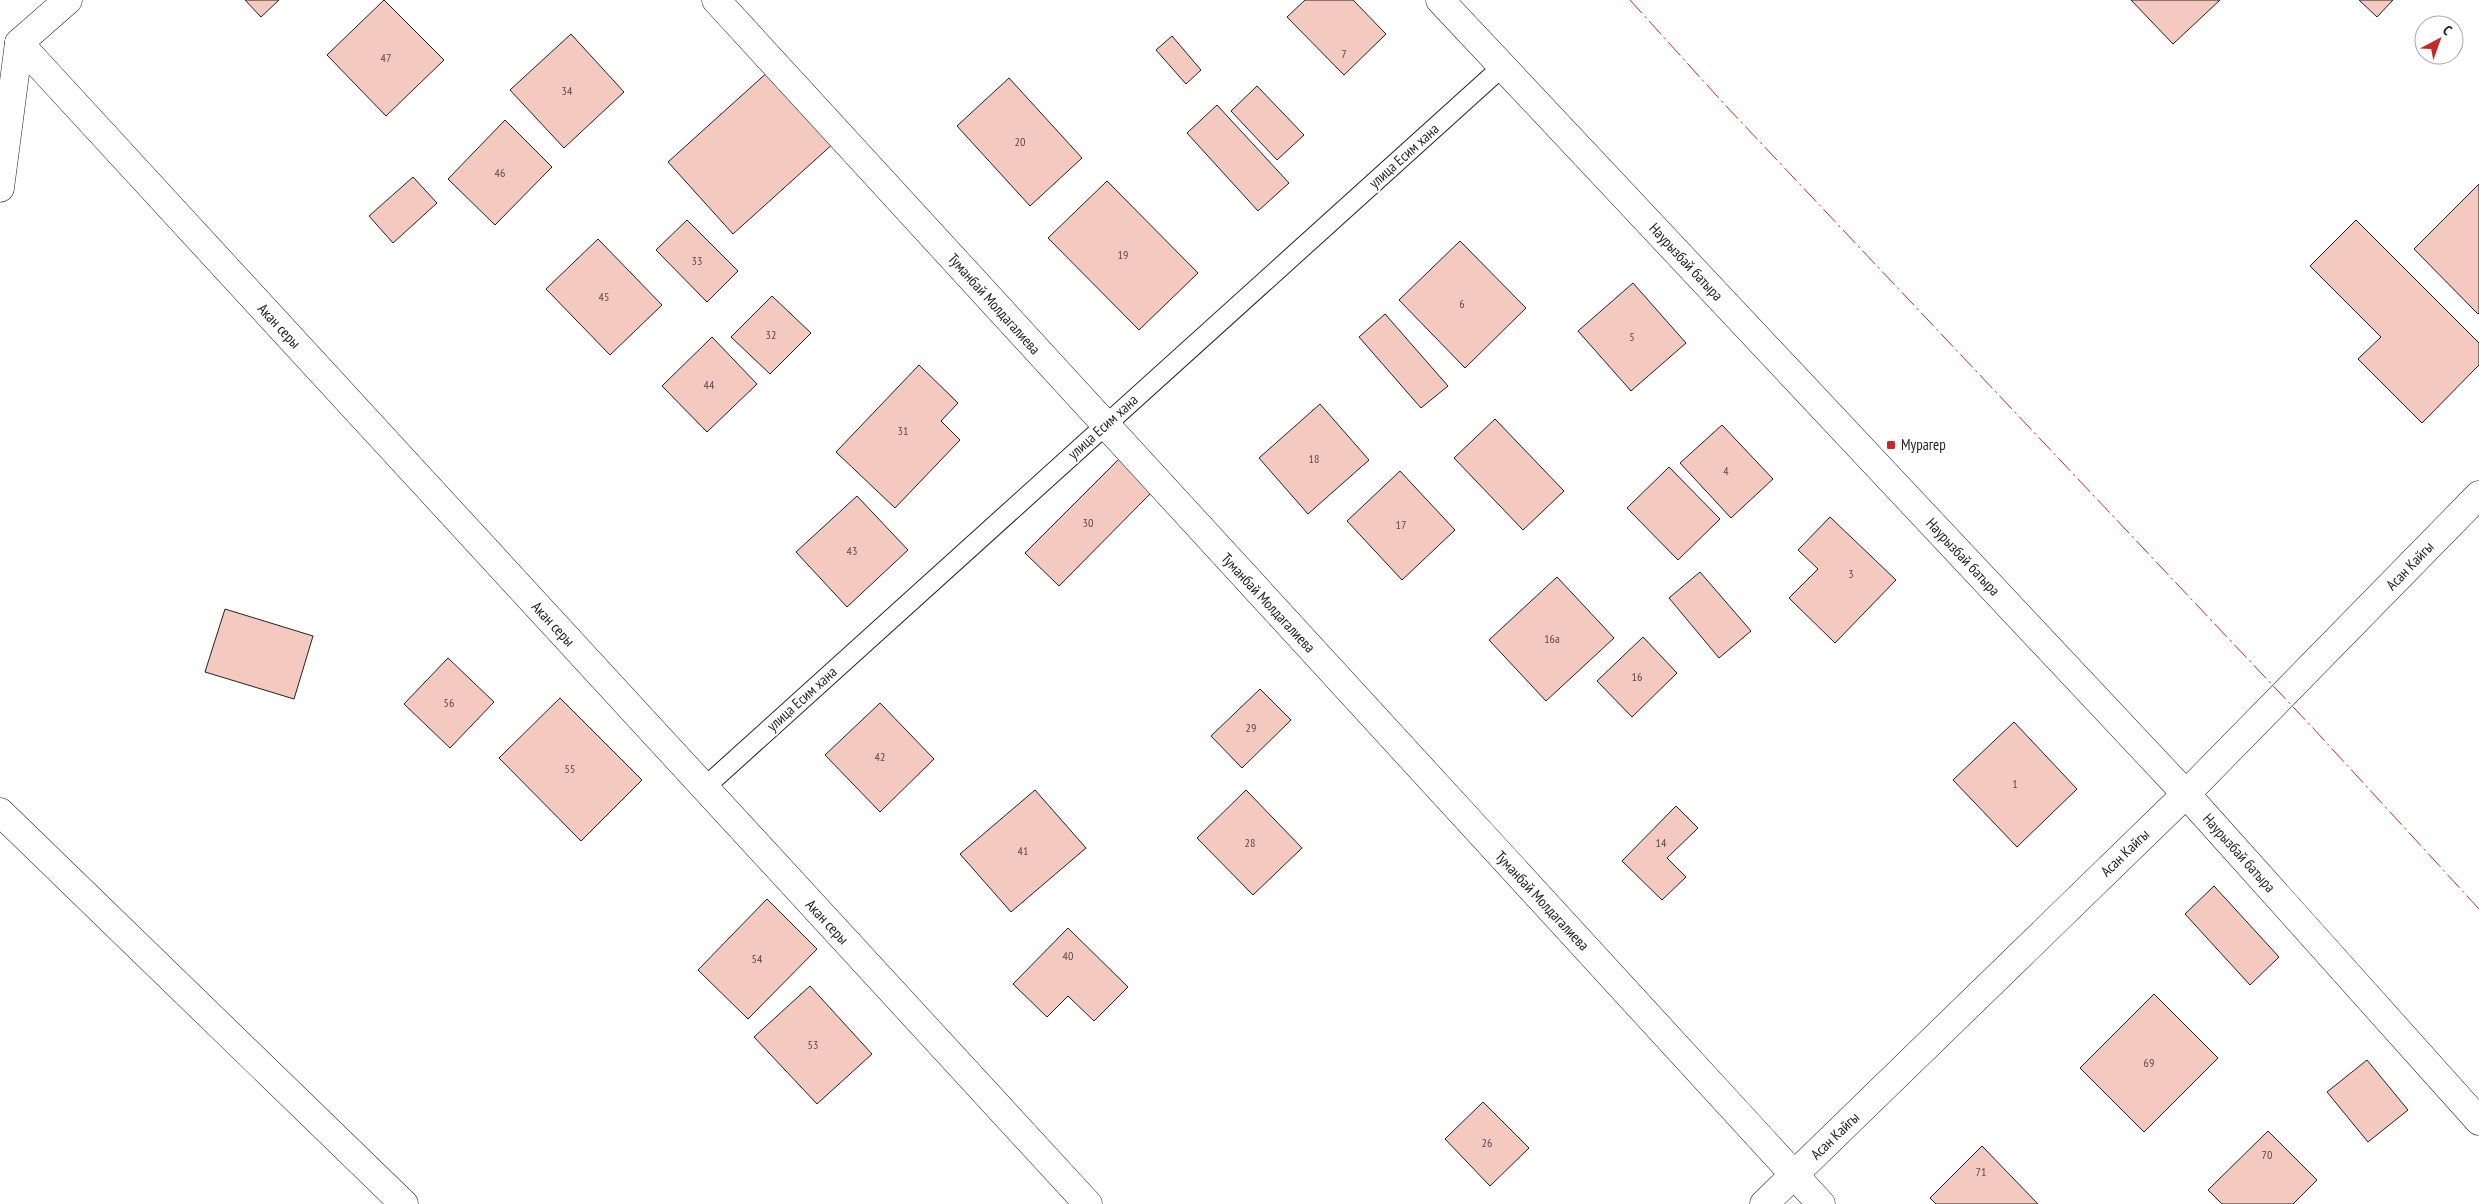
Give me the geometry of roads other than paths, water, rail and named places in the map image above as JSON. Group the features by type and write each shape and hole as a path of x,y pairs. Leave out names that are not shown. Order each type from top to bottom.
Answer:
{"street":[{"path":"0,188 19,43 68,0"},
{"name":"Туманбай Молдагалиева","path":"716,0 1104,425 1821,1204"},
{"name":"Наурызбай батыра","path":"1440,0 2186,794 2479,1120"},
{"name":"Акан серы","path":"19,43 1088,1204"},
{"name":"Асан Кайгы","path":"1764,1204 2186,794 2479,495"},
{"path":"0,812 404,1204"}],"lane":[{"name":"улица Есим хана","path":"704,788 1502,67"}],"place":[{"name":"Мурагер","path":"1891,445"}]}
